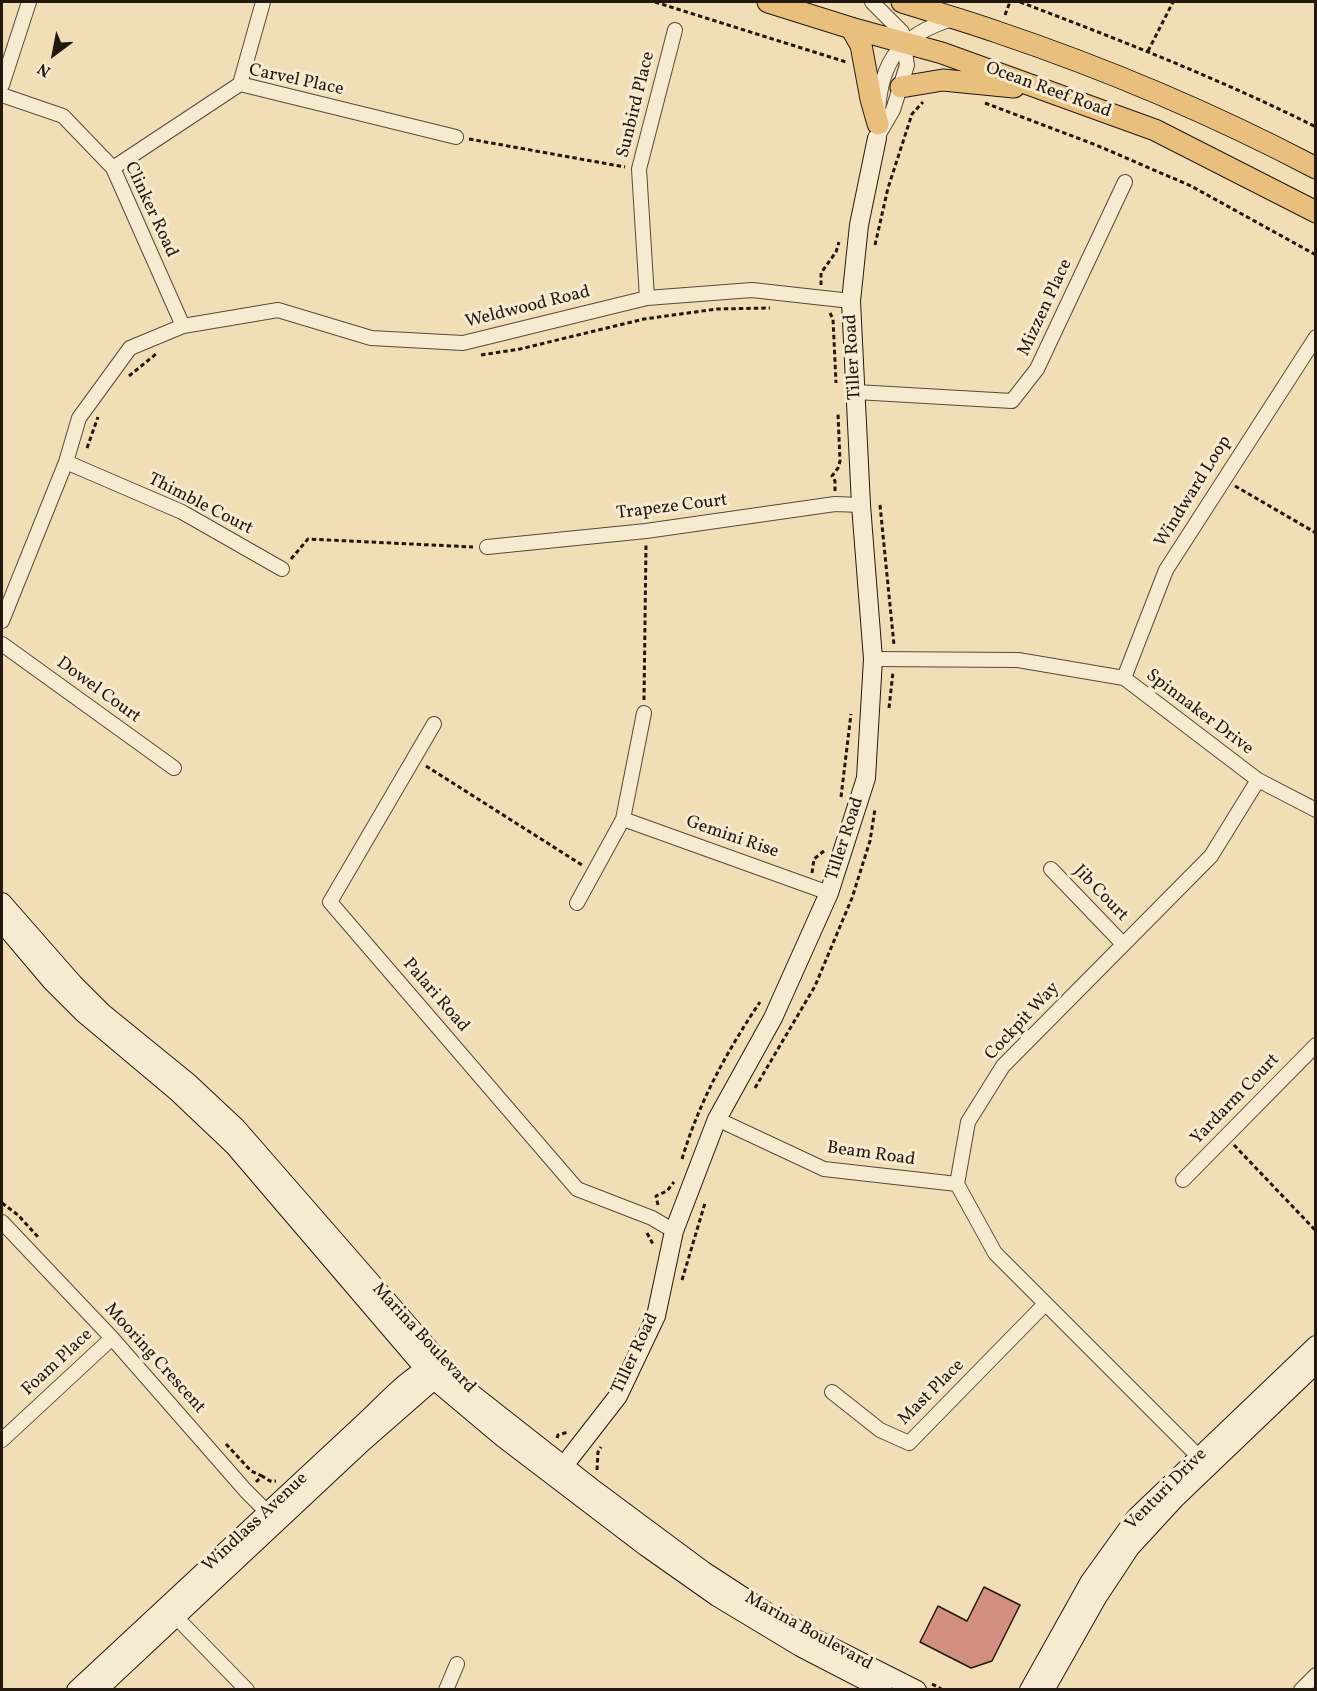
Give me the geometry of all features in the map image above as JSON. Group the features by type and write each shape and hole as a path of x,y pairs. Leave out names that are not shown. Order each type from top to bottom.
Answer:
{"main road":[{"name":"Ocean Reef Road","path":"768,2 942,53 1155,130 1316,212"},
{"path":"902,2 999,32 1133,82 1218,119 1316,168"},
{"path":"851,28 861,45 877,131"},
{"path":"901,87 933,87 943,80 1045,90"}],"street":[{"path":"2,85 29,2"},
{"path":"240,84 263,2"},
{"path":"872,2 902,32 904,43"},
{"name":"Tiller Road","path":"563,1466 618,1396 656,1316 674,1232 717,1119 773,1018 829,892 866,778 873,659 861,505 850,301 859,225 888,62 904,43 930,26 952,19"},
{"name":"Sunbird Place","path":"648,298 639,169 675,30"},
{"name":"Tiller Road","path":"877,131 893,110 901,87 907,65 904,43"},
{"name":"Carvel Place","path":"113,168 240,84 456,137"},
{"name":"Clinker Road","path":"2,95 63,116 113,168 183,326"},
{"name":"Mizzen Place","path":"856,392 1012,401 1037,369 1125,182"},
{"name":"Weldwood Road","path":"2,621 66,462 79,418 130,348 183,326 278,310 371,338 463,343 648,298 752,290 850,301"},
{"name":"Windward Loop","path":"1124,678 1166,570 1316,337"},
{"name":"Thimble Court","path":"66,462 182,512 282,569"},
{"name":"Trapeze Court","path":"487,547 646,531 835,504 861,505"},
{"name":"Dowel Court","path":"2,644 174,768"},
{"name":"Spinnaker Drive","path":"873,659 1018,660 1124,678 1258,780 1316,810"},
{"path":"577,903 623,819 644,713"},
{"name":"Palari Road","path":"434,724 330,902 577,1189 652,1218 674,1232"},
{"name":"Cockpit Way","path":"957,1184 968,1122 1004,1066 1211,856 1258,780"},
{"name":"Gemini Rise","path":"623,819 829,892"},
{"name":"Jib Court","path":"1051,869 1124,944"},
{"name":"Marina Boulevard","path":"2,902 73,983 103,1013 189,1083 236,1127 435,1369"},
{"name":"Marina Boulevard","path":"2,923 52,982 82,1012 176,1091 234,1146 435,1369 503,1438 563,1466 704,1571 804,1634 920,1685"},
{"name":"Yardarm Court","path":"1183,1180 1316,1045"},
{"name":"Beam Road","path":"717,1119 824,1169 957,1184"},
{"path":"957,1184 995,1253 1204,1462"},
{"name":"Mooring Crescent","path":"2,1222 112,1338 272,1518"},
{"name":"Mast Place","path":"832,1392 880,1430 909,1443 1045,1304"},
{"name":"Foam Place","path":"2,1440 112,1338"},
{"name":"Venturi Drive","path":"1046,1689 1097,1598 1130,1548 1204,1462 1316,1345"},
{"name":"Venturi Drive","path":"1029,1689 1090,1581 1136,1517 1204,1462 1316,1364"},
{"name":"Windlass Avenue","path":"98,1689 172,1612 272,1518 362,1443 435,1369"},
{"name":"Marina Boulevard","path":"563,1466 646,1547 717,1597 800,1647 884,1689"},
{"path":"172,1612 247,1689"},
{"name":"Windlass Avenue","path":"76,1689 172,1612"},
{"path":"446,1689 457,1664"},
{"path":"1301,1689 1316,1675"}],"path":[{"path":"656,2 843,62 865,62"},
{"path":"1020,2 1148,51 1316,127"},
{"path":"1148,51 1173,2"},
{"path":"874,252 888,188 912,114 933,87"},
{"path":"982,102 1096,145 1191,186 1316,255"},
{"path":"456,137 639,169"},
{"path":"1224,479 1316,533"},
{"path":"879,495 894,643 888,712"},
{"path":"644,713 646,531"},
{"path":"282,569 308,539 487,547"},
{"path":"414,758 593,872"},
{"path":"752,1094 815,986 855,889 870,841 876,799"},
{"path":"1226,1137 1316,1232"},
{"path":"681,1286 705,1201"},
{"path":"548,1439 556,1440 561,1448 563,1466 598,1476 598,1452 604,1443"},
{"path":"920,1685 944,1689"}],"building":[{"path":"984,1587 1020,1605 992,1661 971,1668 920,1642 938,1606 967,1621"}]}
